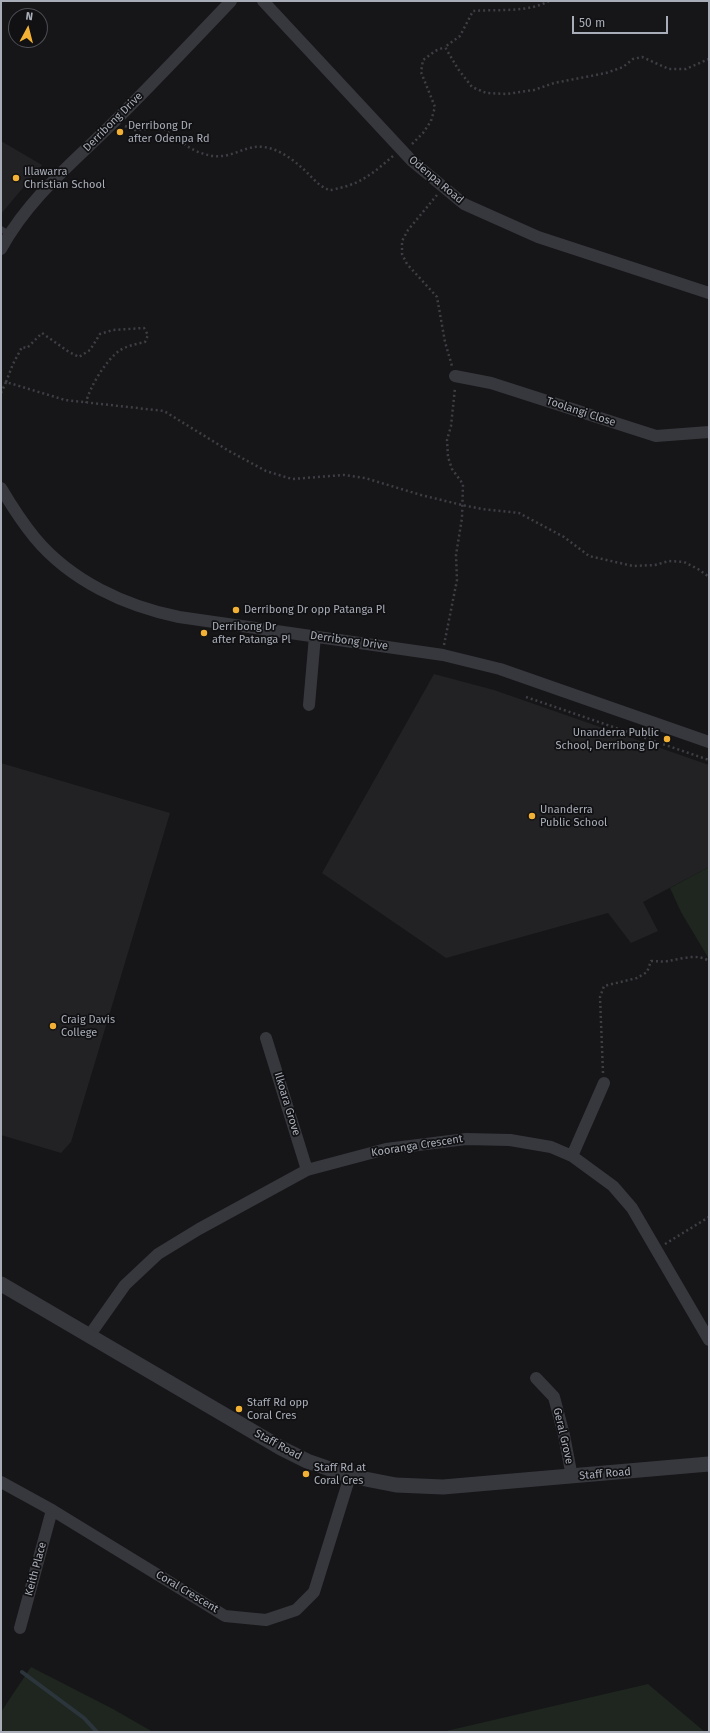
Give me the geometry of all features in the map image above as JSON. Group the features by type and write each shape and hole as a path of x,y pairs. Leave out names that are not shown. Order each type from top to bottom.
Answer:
{"street":[{"name":"Derribong Drive","path":"1,249 5,231 24,213 55,179 116,120 231,1"},
{"name":"Odenpa Road","path":"263,1 400,149 412,161 464,204 538,237 709,293"},
{"name":"Toolangi Close","path":"455,376 491,383 656,436 709,432"},
{"name":"Derribong Drive","path":"1,488 23,522 47,550 79,576 112,596 147,610 171,616 443,655 500,669 709,742"},
{"path":"309,705 315,636"},
{"name":"Ilkoara Grove","path":"266,1038 307,1170"},
{"path":"572,1156 604,1083"},
{"name":"Kooranga Crescent","path":"89,1336 125,1286 158,1254 307,1170 386,1149 466,1139 510,1140 551,1147 572,1156 613,1186 632,1208 709,1340"},
{"name":"Staff Road","path":"1,1284 281,1448 307,1461 350,1476 396,1485 443,1488 709,1464"},
{"name":"Geral Grove","path":"536,1378 554,1397 564,1435 572,1477"},
{"name":"Coral Crescent","path":"1,1482 52,1510 225,1616 266,1620 296,1610 314,1592 350,1476"},
{"name":"Keith Place","path":"20,1628 52,1510"}],"path":[{"path":"116,120 126,127 135,130 163,128 193,150 212,156 227,155 251,147 264,147 285,154 319,184 330,190 349,186 374,173 400,149 412,144 423,133 431,121 435,107 421,72 423,60 460,36 473,11 523,8 544,4 549,1"},
{"path":"445,46 458,69 472,87 486,93 506,94 534,90 554,83 606,73 623,67 633,59 642,57 669,69 686,70 709,59"},
{"path":"443,655 457,580 456,555 462,518 463,484 452,469 448,457 447,440 454,403 455,376 445,342 437,297 407,264 402,254 402,241 408,230 444,187"},
{"path":"1,394 13,364 22,347 27,348 42,333 69,352 79,357 90,350 100,334 113,330 144,328 148,335 145,342 118,352 98,376 88,394 86,403"},
{"path":"6,382 65,400 164,410 229,451 266,471 292,480 344,475 365,478 421,495 462,505 498,512 519,513 564,538 589,556 633,566 655,565 669,561 684,562 698,568 709,577"},
{"path":"526,697 709,760"},
{"path":"604,1083 600,997 604,986 637,978 647,972 651,961 666,962 686,958 704,958 709,961"},
{"path":"656,1250 709,1217"}],"shaded area":[{"name":"Illawarra Christian School","path":"1,141 42,165 1,214"},
{"name":"Unanderra Public School","path":"434,674 494,690 709,765 709,867 643,902 658,931 631,943 608,913 446,958 322,873"},
{"name":"Craig Davis College","path":"1,763 170,813 71,1142 61,1153 1,1135"},
{"path":"709,867 709,959 681,912 670,888"},
{"path":"31,1667 113,1709 153,1732 5,1732 1,1728 1,1712"},
{"path":"648,1684 705,1732 442,1732"}],"waterway":[{"path":"22,1672 84,1718 97,1732"}],"place":[{"name":"Derribong Dr after Odenpa Rd","path":"120,132"},
{"name":"Illawarra Christian School","path":"16,178"},
{"name":"Derribong Dr opp Patanga Pl","path":"236,610"},
{"name":"Derribong Dr after Patanga Pl","path":"204,633"},
{"name":"Unanderra Public School, Derribong Dr","path":"667,739"},
{"name":"Unanderra Public School","path":"532,816"},
{"name":"Craig Davis College","path":"53,1026"},
{"name":"Staff Rd opp Coral Cres","path":"239,1409"},
{"name":"Staff Rd at Coral Cres","path":"306,1474"}]}
